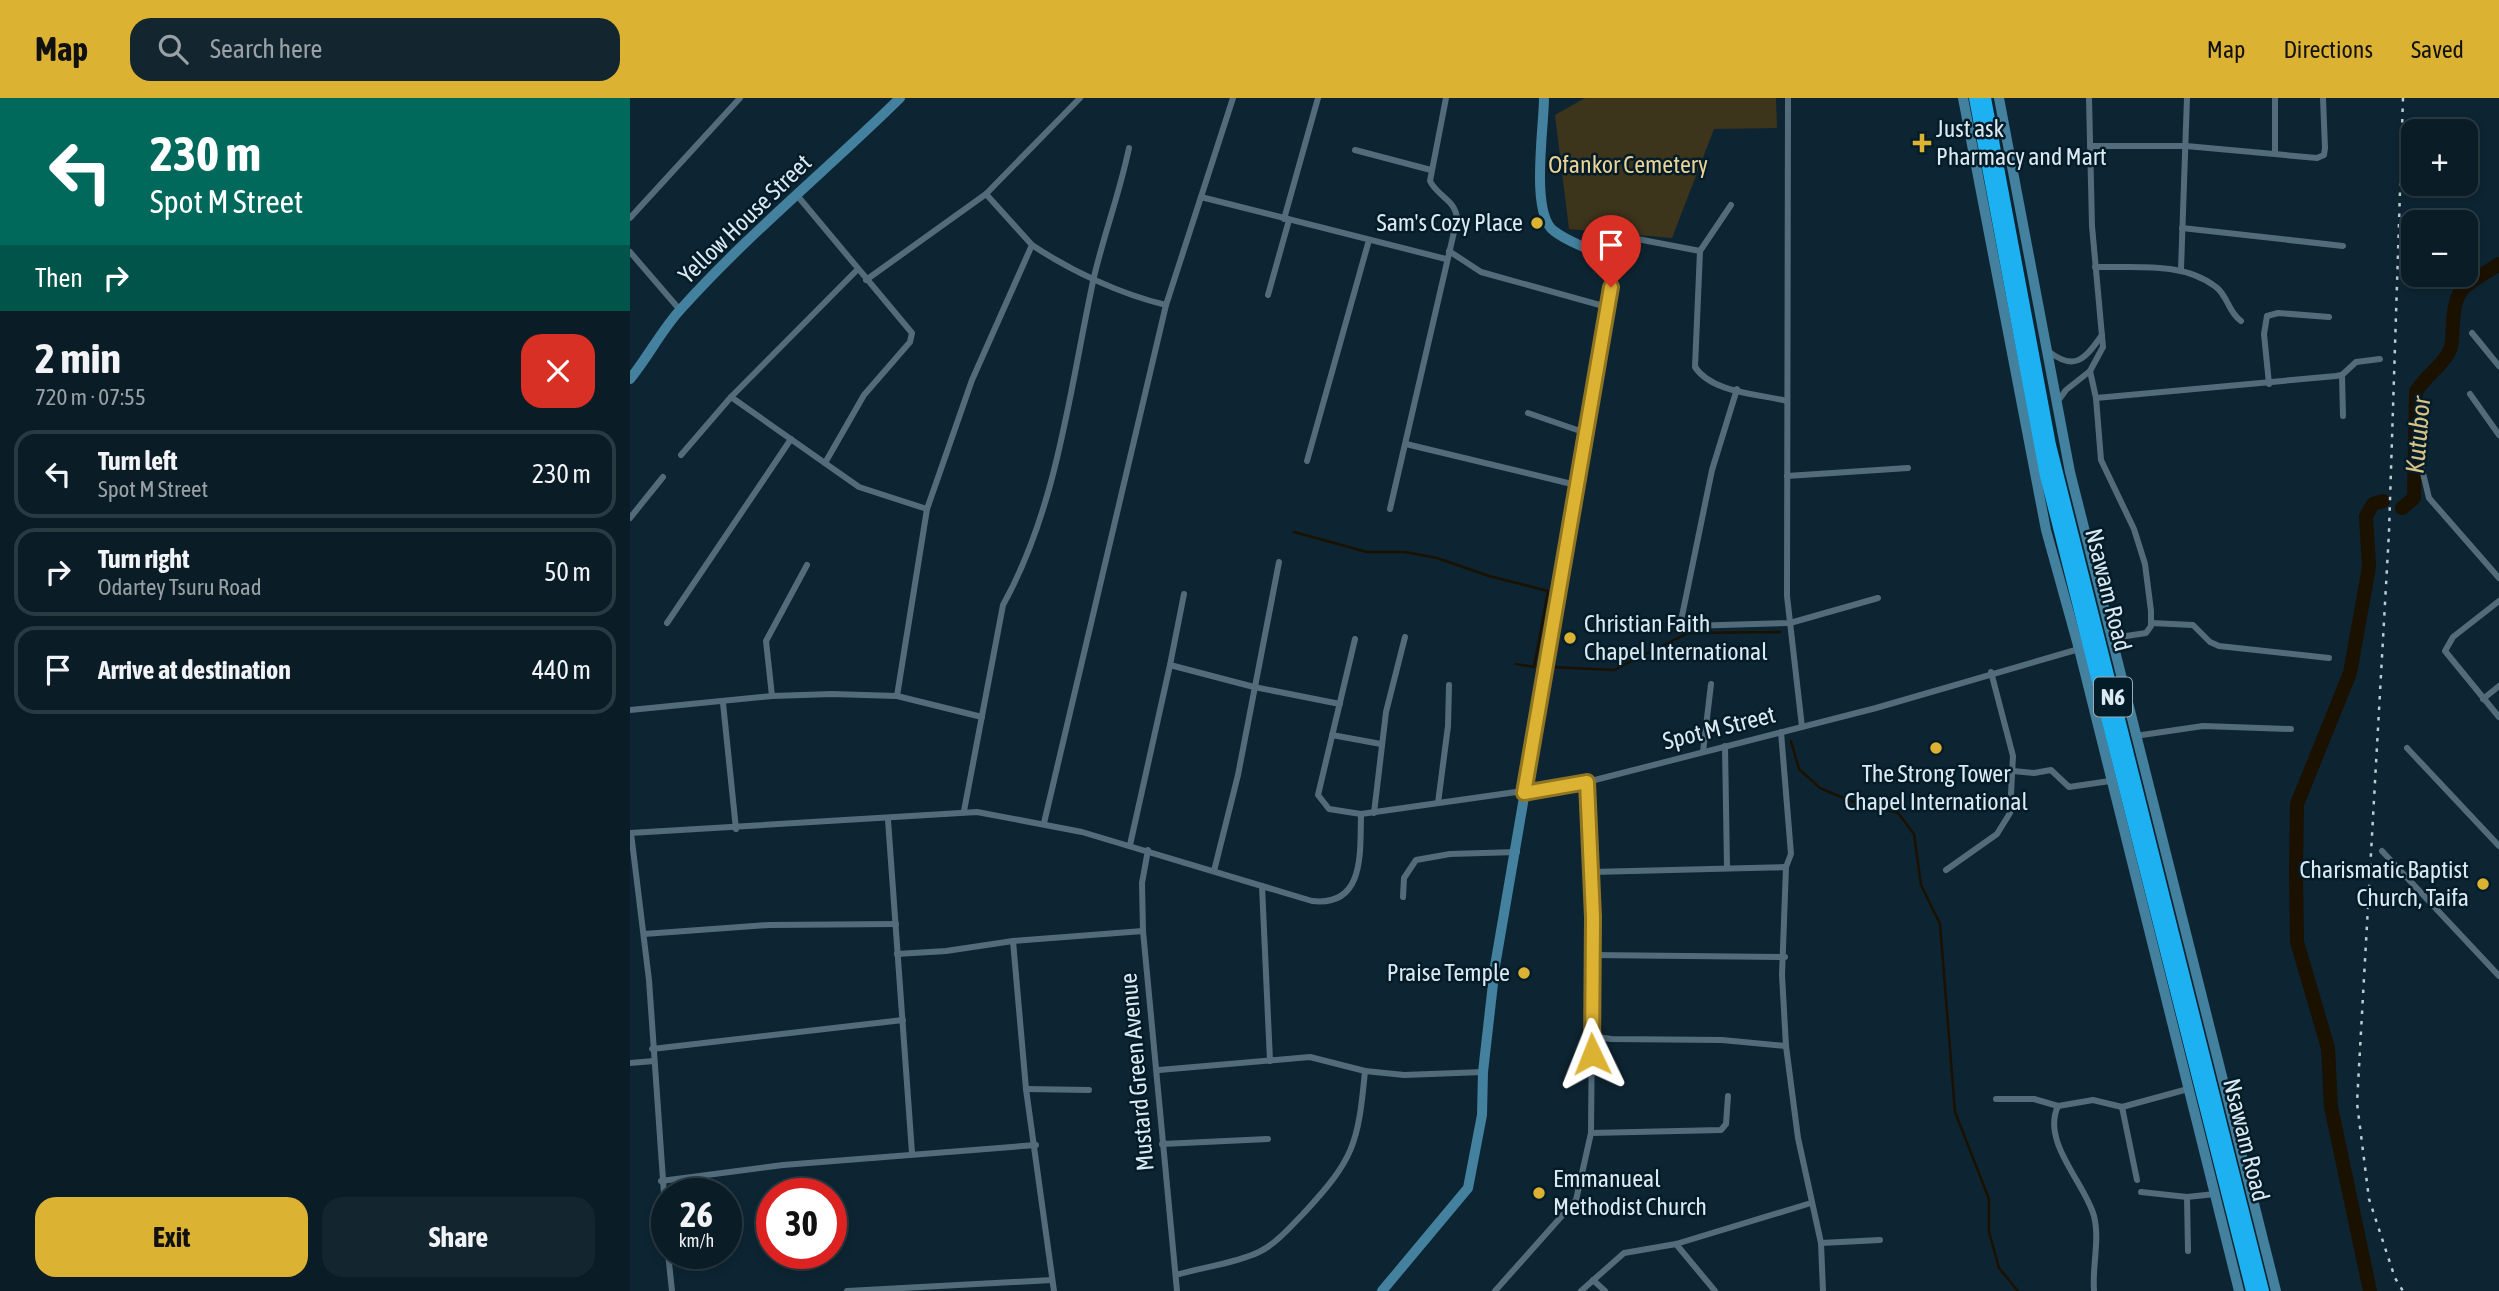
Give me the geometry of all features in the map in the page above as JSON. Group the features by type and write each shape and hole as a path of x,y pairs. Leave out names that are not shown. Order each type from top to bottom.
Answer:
{"highway":[{"name":"Nsawam Road","path":"1975,98 2043,465 2252,1291"},
{"name":"Nsawam Road","path":"1985,98 2050,445 2263,1291"}],"main road":[{"name":"Yellow House Street","path":"630,379 680,310 796,194 828,169 900,98"},
{"path":"1382,1291 1468,1188 1482,1115 1483,1072 1501,933 1615,268 1607,259 1555,232 1542,214 1544,98"},
{"path":"1963,98 2046,530 2079,649 2239,1291"},
{"path":"1999,98 2070,472 2276,1291"}],"street":[{"path":"630,218 740,98"},
{"path":"866,280 986,194 1080,98"},
{"path":"1044,823 1166,305 1233,98"},
{"path":"1268,295 1318,98"},
{"path":"1390,509 1457,211 1451,201 1434,189 1430,181 1446,98"},
{"path":"1788,98 1787,596 1802,727"},
{"path":"2056,403 2066,390 2090,371 2103,347 2095,267 2089,98"},
{"path":"2180,269 2187,98"},
{"path":"2274,154 2275,98"},
{"path":"2090,146 2186,146 2317,158 2324,155 2323,98"},
{"path":"964,811 1003,605 1019,576 1043,515 1094,277 1129,148"},
{"path":"1355,150 1431,170"},
{"path":"796,194 910,329 912,337 864,395 825,463"},
{"path":"986,194 1032,245 1147,301 1166,305"},
{"path":"1201,197 1447,259"},
{"path":"1731,205 1700,251 1695,367 1701,376 1717,385 1787,401"},
{"path":"2182,228 2343,246"},
{"path":"1615,268 1618,252 1632,238 1700,251"},
{"path":"1307,461 1369,240"},
{"path":"897,696 928,509 972,380 1032,245"},
{"path":"630,251 680,310"},
{"path":"1449,251 1481,272 1607,307"},
{"path":"2095,267 2180,269 2215,286 2233,315 2241,321"},
{"path":"681,455 730,397 858,269"},
{"path":"2269,384 2264,334 2267,316 2278,313 2329,317"},
{"path":"2472,333 2499,366"},
{"path":"2048,351 2060,360 2079,360 2087,356 2102,335"},
{"path":"2096,398 2269,384 2342,375 2356,362 2380,359"},
{"path":"2090,371 2096,398 2098,449 2134,529 2145,564 2151,623 2150,629 2143,634 2113,638"},
{"path":"2342,375 2343,416"},
{"path":"1737,389 1712,470 1681,621 1688,626 1790,624 1878,598"},
{"path":"2470,394 2499,435"},
{"path":"730,397 870,492 928,509"},
{"path":"1528,413 1586,433"},
{"path":"667,623 792,439"},
{"path":"1406,444 1576,485"},
{"path":"1787,476 1908,468"},
{"path":"2422,469 2429,498 2499,579"},
{"path":"630,518 663,477"},
{"path":"1214,871 1238,775 1279,562"},
{"path":"772,696 766,641 807,565"},
{"path":"1130,845 1184,594"},
{"path":"2499,601 2453,637 2445,651 2499,716"},
{"path":"2151,623 2193,625 2214,645 2233,649 2329,658"},
{"path":"1374,813 1385,712 1405,637"},
{"path":"1355,639 1332,735 1381,744"},
{"name":"Spot M Street","path":"1332,735 1318,795 1329,809 1361,814 1374,813 1587,782 1802,727 2079,649"},
{"path":"1170,665 1254,687 1340,704"},
{"path":"1946,870 1997,834 2010,813 2013,771 2010,740 1991,672"},
{"path":"1703,752 1711,684"},
{"path":"1438,803 1448,726 1449,685"},
{"path":"2483,699 2499,685"},
{"path":"630,710 723,703 772,696 897,696 982,718"},
{"path":"723,703 736,829"},
{"path":"2135,736 2203,726 2291,729"},
{"path":"1780,732 1791,853 1783,886 1785,957 1782,975 1786,1046 1798,1138 1821,1243 1823,1291"},
{"path":"1725,746 1727,867"},
{"path":"2407,748 2499,846"},
{"path":"2013,771 2035,773 2053,770 2066,786 2073,788 2110,781"},
{"path":"1495,1291 1576,1200 1591,1133 1592,872 1587,782"},
{"path":"661,1178 645,934 630,833 888,820 964,811 1044,823 1148,850 1262,886 1331,903 1344,896 1352,885 1357,866 1361,814"},
{"path":"888,820 912,1153"},
{"name":"Mustard Green Avenue","path":"1148,850 1142,883 1143,931 1177,1291"},
{"path":"2382,851 2499,976"},
{"path":"1403,897 1404,878 1416,860 1450,854 1517,852"},
{"path":"1592,872 1786,867"},
{"path":"1262,886 1270,1061"},
{"path":"645,934 758,925 897,924"},
{"path":"897,954 966,949 1013,941 1143,931"},
{"path":"1013,941 1026,1089 1036,1145 1054,1291"},
{"path":"1592,955 1785,957"},
{"path":"652,1049 903,1020"},
{"path":"1591,1035 1611,1039 1722,1040 1786,1046"},
{"path":"1158,1070 1322,1058 1365,1071 1404,1075 1483,1072"},
{"path":"630,1063 654,1061"},
{"path":"1176,1275 1259,1252 1295,1222 1336,1177 1350,1155 1360,1127 1365,1071"},
{"path":"1026,1089 1089,1090"},
{"path":"1996,1099 2034,1099 2058,1106 2093,1100 2122,1107 2188,1089"},
{"path":"1591,1133 1721,1130 1726,1124 1728,1096"},
{"path":"2058,1106 2055,1120 2058,1141 2095,1224 2094,1291"},
{"path":"2122,1107 2137,1180"},
{"path":"1162,1144 1268,1139"},
{"path":"684,1178 783,1165 1036,1145"},
{"path":"2141,1192 2188,1197 2214,1194"},
{"path":"2188,1197 2188,1251"},
{"path":"1581,1291 1624,1253 1676,1244 1811,1203"},
{"path":"1821,1243 1880,1240"},
{"path":"1676,1244 1715,1291"},
{"path":"670,1269 672,1291"},
{"path":"847,1291 1052,1280"},
{"path":"1593,1280 1605,1291"}],"green space":[{"name":"Ofankor Cemetery","path":"1585,98 1776,98 1777,128 1714,129 1672,238 1569,229 1555,115"}],"waterway":[{"name":"Kutubor","path":"2402,508 2414,498 2416,392 2450,350 2454,310 2461,292 2465,286 2499,264"},
{"path":"2370,1291 2331,1107 2328,1048 2297,942 2297,804 2350,673 2369,567 2366,516 2373,504 2383,501"},
{"path":"1294,532 1367,552 1405,552 1437,558 1489,576 1548,591 1534,667 1516,664"},
{"path":"1551,667 1614,670 1688,633 1780,632"},
{"path":"1791,741 1799,769 1820,788 1848,800 1898,813 1914,834 1921,885 1940,924 1955,1112 1989,1199 1989,1232 1999,1268 2018,1291"}],"railway":[{"path":"2403,98 2389,532 2357,1103 2369,1199 2395,1278 2403,1291"}],"place":[{"name":"Just ask Pharmacy and Mart","path":"1922,143"},
{"name":"Sam's Cozy Place","path":"1537,223"},
{"name":"Christian Faith Chapel International","path":"1570,638"},
{"name":"The Strong Tower Chapel International","path":"1936,748"},
{"name":"Charismatic Baptist Church, Taifa","path":"2483,884"},
{"name":"Praise Temple","path":"1524,973"},
{"name":"Emmanueal Methodist Church","path":"1539,1193"}],"route":[{"path":"1592,1054 1590,1001 1593,917 1587,782 1524,793 1611,287"}]}
